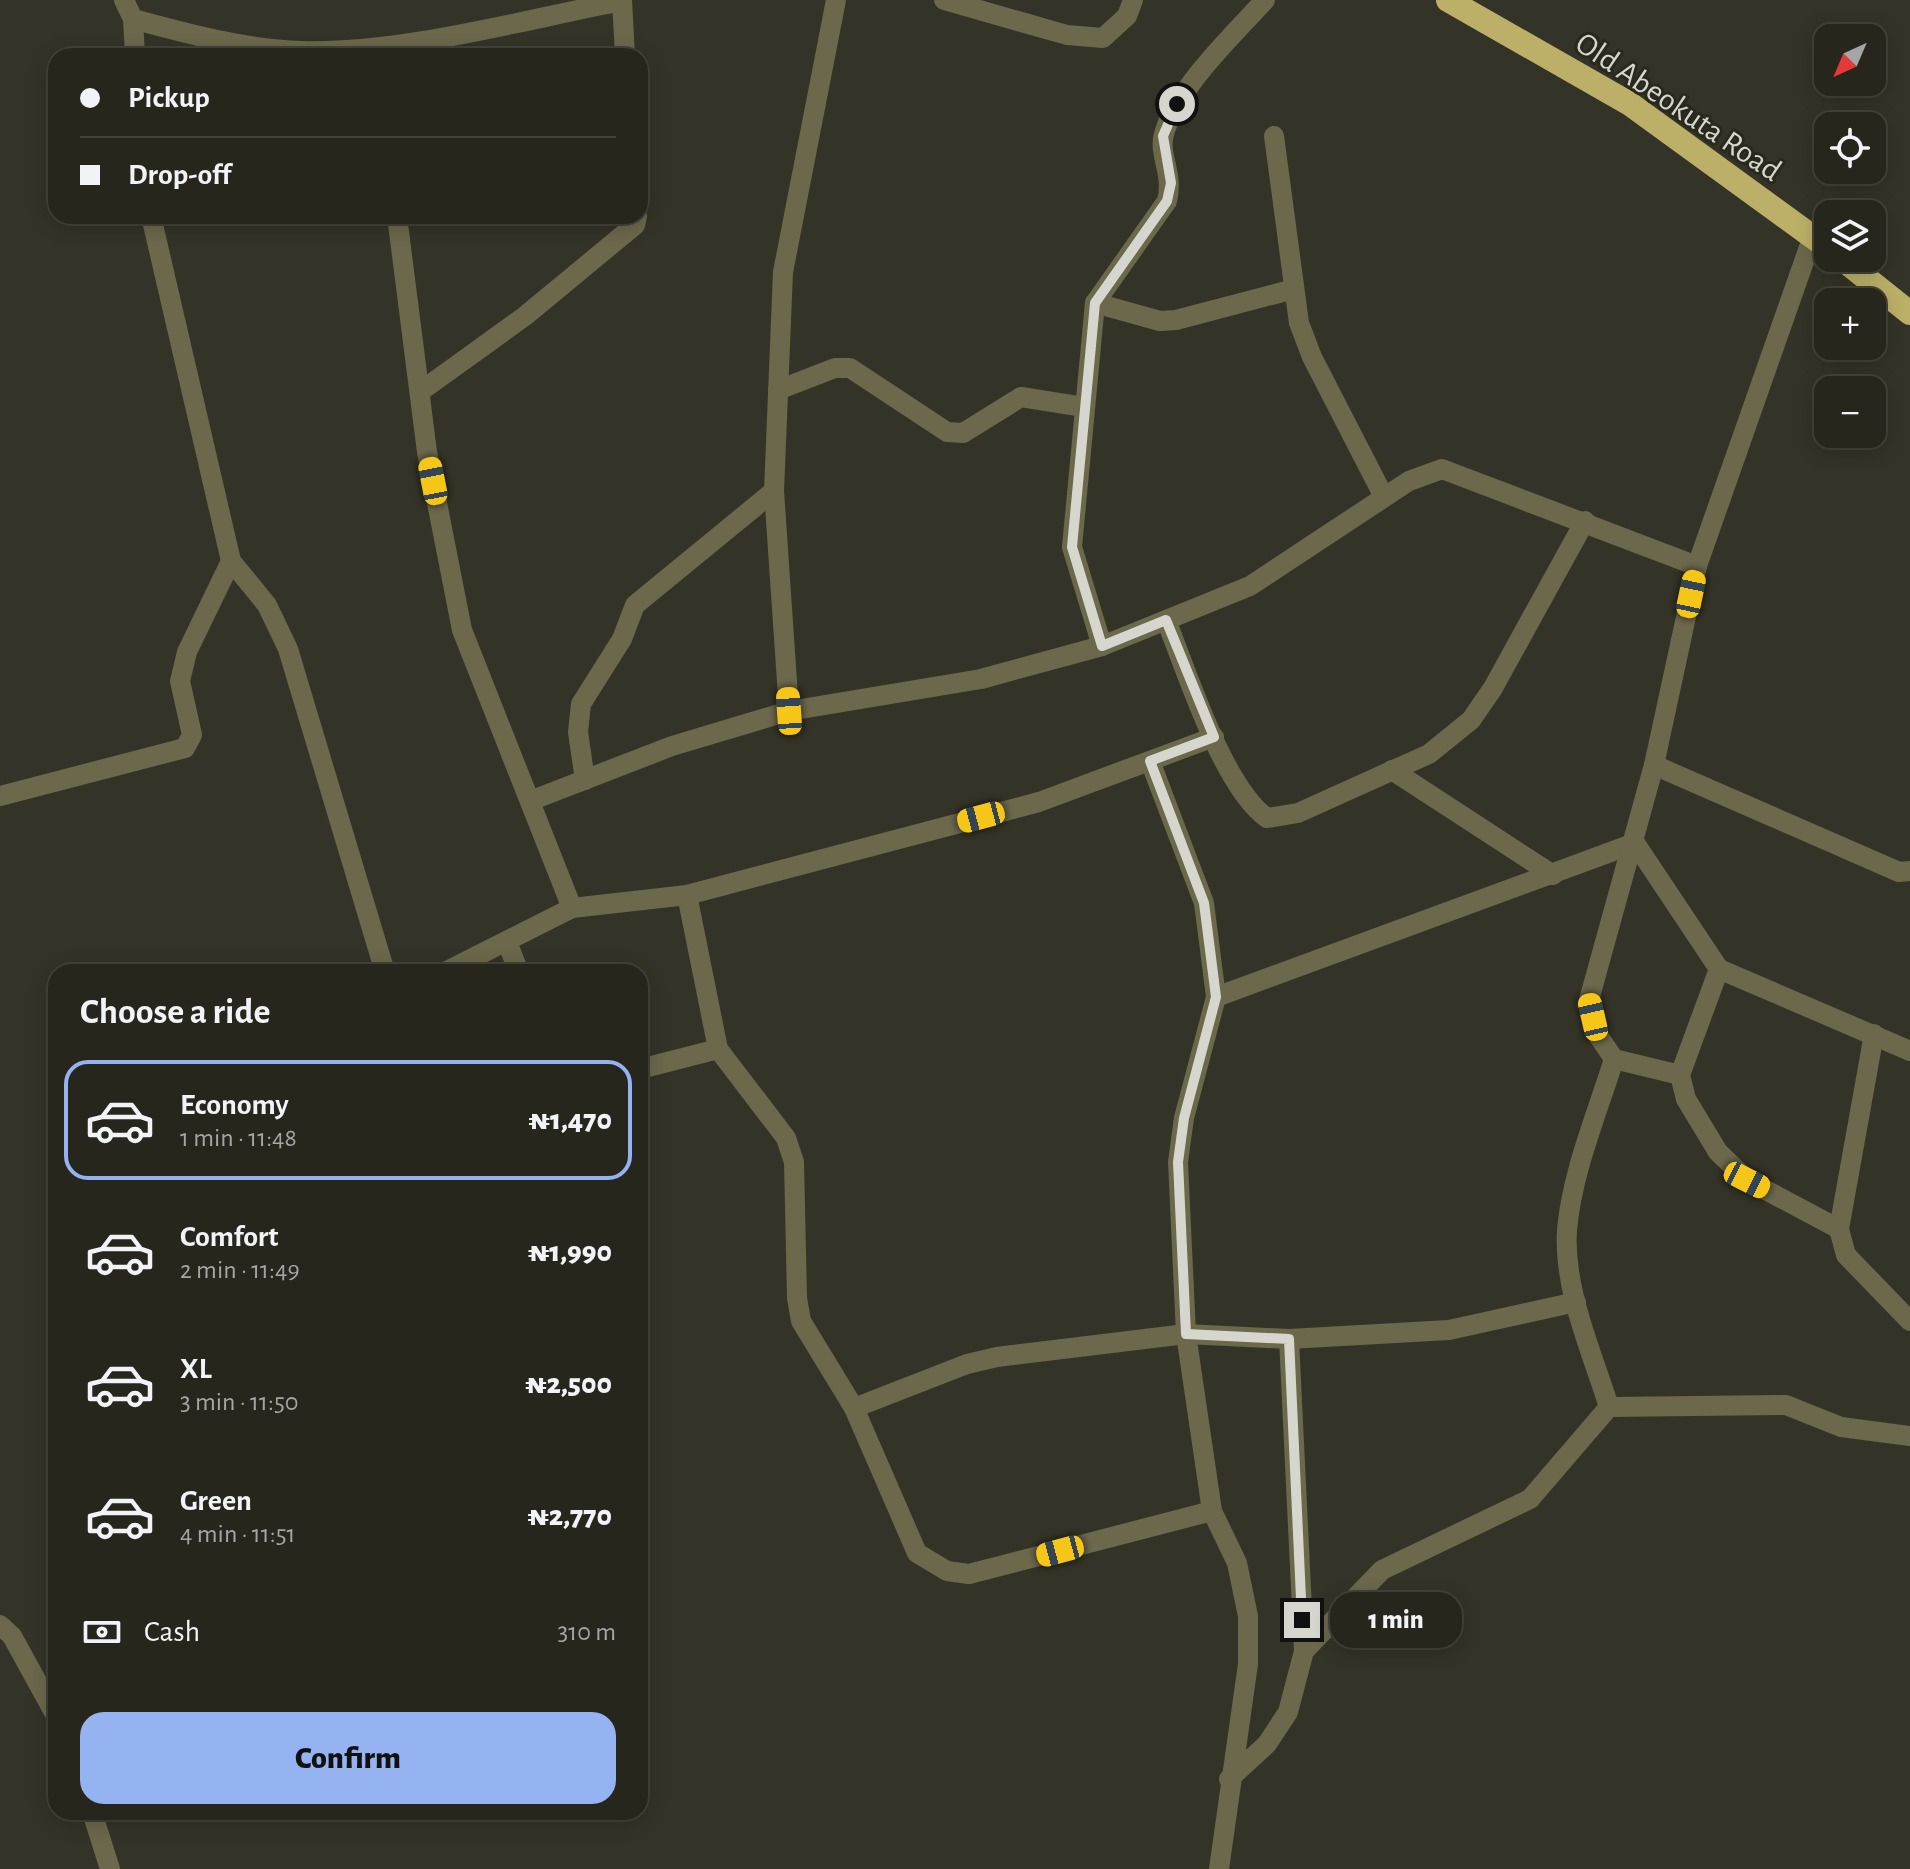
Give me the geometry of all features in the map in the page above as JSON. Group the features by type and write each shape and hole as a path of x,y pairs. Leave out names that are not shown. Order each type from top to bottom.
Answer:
{"highway":[{"name":"Old Abeokuta Road","path":"1448,0 1630,104 1814,238"},
{"path":"1859,272 1910,313"}],"street":[{"path":"393,48 622,0 625,48"},
{"path":"789,711 774,491 783,272 836,0"},
{"path":"944,0 1067,35 1103,38 1127,16 1133,0"},
{"path":"1102,646 1072,547 1095,303 1167,201 1171,183 1163,136 1177,104 1265,0"},
{"path":"134,48 129,9 205,39 277,48"},
{"path":"1274,136 1299,323 1312,357 1384,497"},
{"path":"153,224 231,561 267,605 288,649 383,964"},
{"path":"398,224 427,452 462,630 572,908"},
{"path":"421,391 525,316 635,224"},
{"path":"1680,1075 1614,1059 1597,1034 1589,1000 1635,843 1697,566 1814,258"},
{"path":"1095,303 1160,321 1176,320 1294,289"},
{"path":"778,390 835,368 850,368 947,432 963,433 1021,397 1084,407"},
{"path":"530,801 672,746 789,711 981,679 1102,646 1250,586 1384,497 1426,473 1442,469 1697,566"},
{"path":"585,780 578,732 581,704 622,639 635,605 774,491"},
{"path":"1166,620 1214,737 1253,808 1267,818 1298,813 1429,754 1471,720 1493,688 1585,521"},
{"path":"0,796 185,748 192,735 180,681 187,652 231,561"},
{"path":"462,964 572,908 687,895 1039,802 1214,737"},
{"path":"1150,761 1204,903 1216,997 1184,1118 1178,1162 1186,1334 1212,1511 1237,1563 1248,1616 1248,1664 1229,1779 1219,1869"},
{"path":"1654,765 1899,872 1910,871"},
{"path":"1392,770 1553,875"},
{"path":"1216,997 1635,843"},
{"path":"1635,843 1719,969 1910,1051"},
{"path":"687,895 718,1049 786,1138 794,1162 797,1298 801,1321 854,1408 917,1553 947,1571 969,1574 1212,1511"},
{"path":"507,942 516,964"},
{"path":"1719,969 1680,1075 1686,1099 1718,1152 1747,1180 1839,1229"},
{"path":"1874,1034 1839,1229 1846,1255 1910,1321"},
{"path":"648,1067 718,1049"},
{"path":"1609,1407 1576,1302 1567,1233 1572,1192 1614,1059"},
{"path":"854,1408 967,1364 997,1357 1186,1334 1289,1339 1449,1330 1576,1302"},
{"path":"1229,1779 1267,1744 1288,1712 1304,1651 1289,1339"},
{"path":"1304,1651 1382,1570 1530,1499 1609,1407 1786,1405 1841,1427 1910,1436"},
{"path":"0,1625 12,1636 48,1701"},
{"path":"95,1820 110,1869"}],"route":[{"path":"1177,104 1163,136 1171,183 1167,201 1095,303 1071,523 1072,547 1102,646 1166,620 1214,737 1150,761 1204,903 1216,997 1184,1118 1178,1162 1186,1334 1289,1339 1302,1620"}]}
